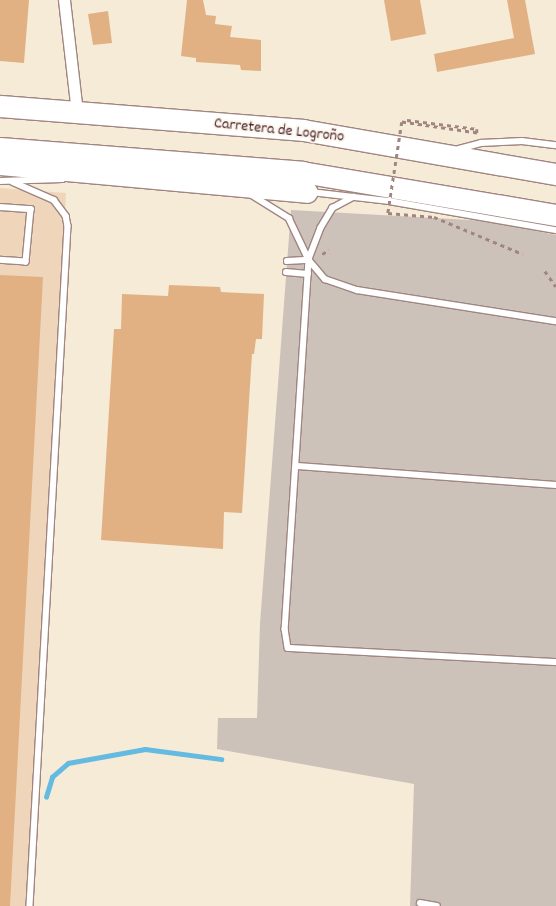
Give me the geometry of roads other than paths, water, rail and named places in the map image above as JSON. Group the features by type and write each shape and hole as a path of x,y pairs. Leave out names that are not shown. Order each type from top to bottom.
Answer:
{"highway":[{"name":"Carretera de Logroño","path":"0,106 303,130 556,174"},
{"path":"0,148 302,172 556,215"},
{"path":"0,164 307,192"}],"street":[{"path":"64,0 77,112"}],"lane":[{"path":"439,154 499,142 556,145"},
{"path":"0,181 68,179"},
{"path":"78,180 248,192 307,192 354,197 556,230"},
{"path":"13,182 54,200 64,212 68,226 30,906"},
{"path":"248,192 289,218 309,260 325,279 357,290 556,321"},
{"path":"354,197 333,208 321,228 309,260 286,629 288,648 556,662"},
{"path":"0,206 31,209 26,262 0,260"},
{"path":"287,261 309,260"},
{"path":"286,272 308,274"},
{"path":"297,466 556,485"},
{"path":"420,903 438,906"}],"waterway":[{"path":"46,797 52,777 68,763 145,749 221,759"}]}
